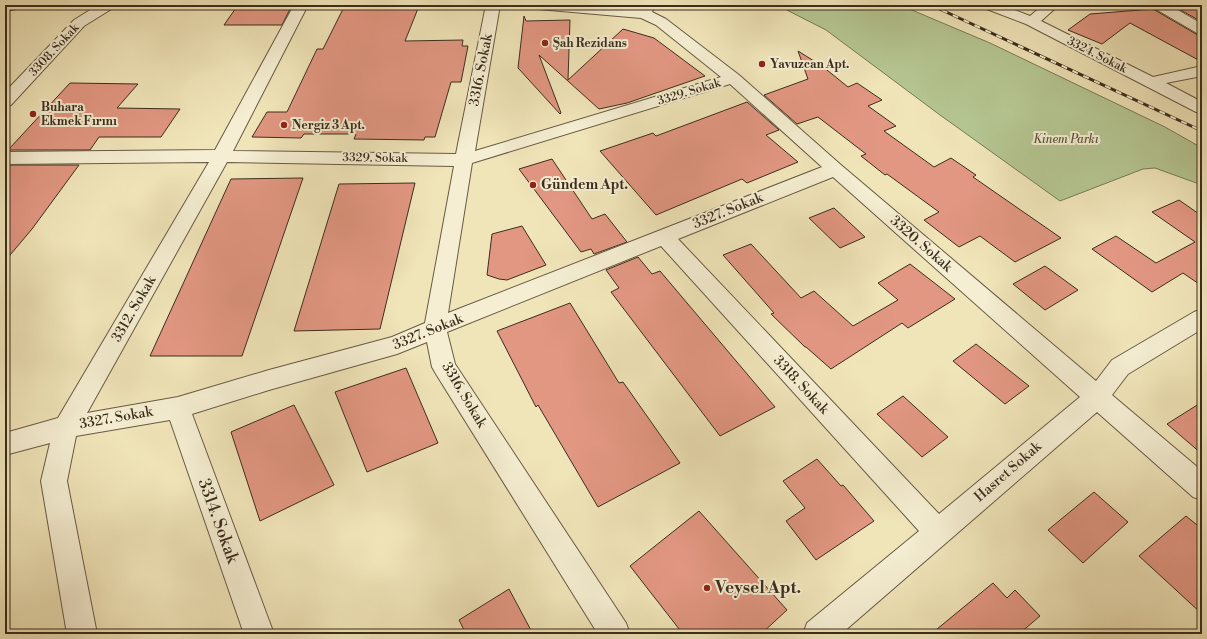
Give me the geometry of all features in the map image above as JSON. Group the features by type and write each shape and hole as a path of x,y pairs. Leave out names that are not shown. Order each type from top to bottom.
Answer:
{"street":[{"path":"5,7 17,5"},
{"name":"3312. Sokak","path":"82,634 54,481 66,427 221,156 301,5"},
{"name":"3316. Sokak","path":"493,5 435,328 444,367 615,634"},
{"path":"538,5 646,10"},
{"name":"3324. Sokak","path":"989,5 1032,21 1202,108"},
{"path":"1032,21 1052,5"},
{"path":"1159,5 1202,30"},
{"name":"3308. Sokak","path":"5,102 79,23 96,8"},
{"name":"3320. Sokak","path":"646,10 733,78 835,169 1202,488"},
{"path":"1151,82 1202,71"},
{"name":"3329. Sokak","path":"5,158 221,156 464,160 733,78"},
{"name":"3327. Sokak","path":"5,444 66,427 178,408 396,345 435,328 835,169"},
{"name":"3318. Sokak","path":"664,237 938,532"},
{"name":"Hasret Sokak","path":"818,634 1097,397 1120,367 1202,318"},
{"name":"3314. Sokak","path":"178,408 259,634"}],"green space":[{"name":"Kinem Parkı","path":"777,5 900,5 990,43 1165,127 1202,148 1202,185 1155,168 1143,169 1060,201 940,115 826,30"}],"building":[{"path":"238,5 292,5 282,25 224,25"},
{"path":"345,5 419,6 405,41 463,40 462,46 468,46 461,82 451,82 435,137 425,137 424,140 354,139 356,134 304,134 301,138 252,137 267,112 287,112 317,49 323,49"},
{"path":"1202,6 1202,22 1177,8"},
{"path":"1153,9 1196,34 1202,35 1202,62 1130,23 1102,44 1068,30 1090,14"},
{"path":"524,16 526,21 570,20 568,80 623,29 654,38 705,76 627,103 599,109 539,55 561,113 560,114 518,68"},
{"path":"798,51 822,66 848,87 857,83 882,100 868,106 896,126 884,131 934,167 951,158 976,175 973,177 1061,238 1015,262 980,236 959,247 924,220 939,212 887,174 885,175 861,156 866,154 818,117 797,124 764,95 808,79"},
{"path":"70,83 138,84 117,108 180,109 161,137 99,137 90,150 8,150"},
{"path":"747,102 779,130 766,135 798,162 747,183 742,179 656,215 600,151 653,133 656,136"},
{"path":"552,159 592,219 605,214 627,242 594,254 591,249 581,252 519,169"},
{"path":"5,165 79,165 32,229 5,261"},
{"path":"303,178 242,356 150,356 231,179"},
{"path":"415,183 380,329 294,331 339,184"},
{"path":"1179,200 1202,216 1202,286 1183,273 1152,292 1092,249 1116,236 1156,263 1195,242 1152,212"},
{"path":"834,208 865,237 840,248 809,218"},
{"path":"522,226 546,265 507,280 487,275 492,234"},
{"path":"751,244 801,298 814,291 853,326 898,300 878,283 910,264 955,299 908,328 902,323 831,369 805,347 771,314 774,313 723,255"},
{"path":"638,257 652,274 660,271 775,407 720,436 611,292 619,288 606,270"},
{"path":"1045,266 1078,290 1045,310 1013,284"},
{"path":"570,303 619,383 623,382 680,463 598,507 538,405 536,407 497,331"},
{"path":"976,344 1029,386 1005,404 953,361"},
{"path":"406,368 438,443 367,472 335,392"},
{"path":"903,396 948,437 922,457 877,414"},
{"path":"1202,402 1202,454 1167,424"},
{"path":"294,405 334,485 260,521 231,432"},
{"path":"817,459 841,486 843,485 874,521 816,560 786,521 805,508 783,481"},
{"path":"1094,492 1128,522 1083,563 1048,530"},
{"name":"Veysel Apt.","path":"699,511 787,610 761,634 683,634 630,566"},
{"path":"1186,516 1202,529 1202,614 1139,556"},
{"path":"993,583 1007,598 1015,590 1040,616 1019,634 931,634"},
{"path":"509,589 533,634 466,634 459,620"}],"railway":[{"path":"931,5 1202,131"}],"place":[{"name":"Şah Rezidans","path":"545,43"},
{"name":"Yavuzcan Apt.","path":"762,64"},
{"name":"Buhara Ekmek Fırını","path":"33,114"},
{"name":"Nergiz 3 Apt.","path":"284,125"},
{"name":"Gündem Apt.","path":"533,185"},
{"name":"Veysel Apt.","path":"707,588"}]}
